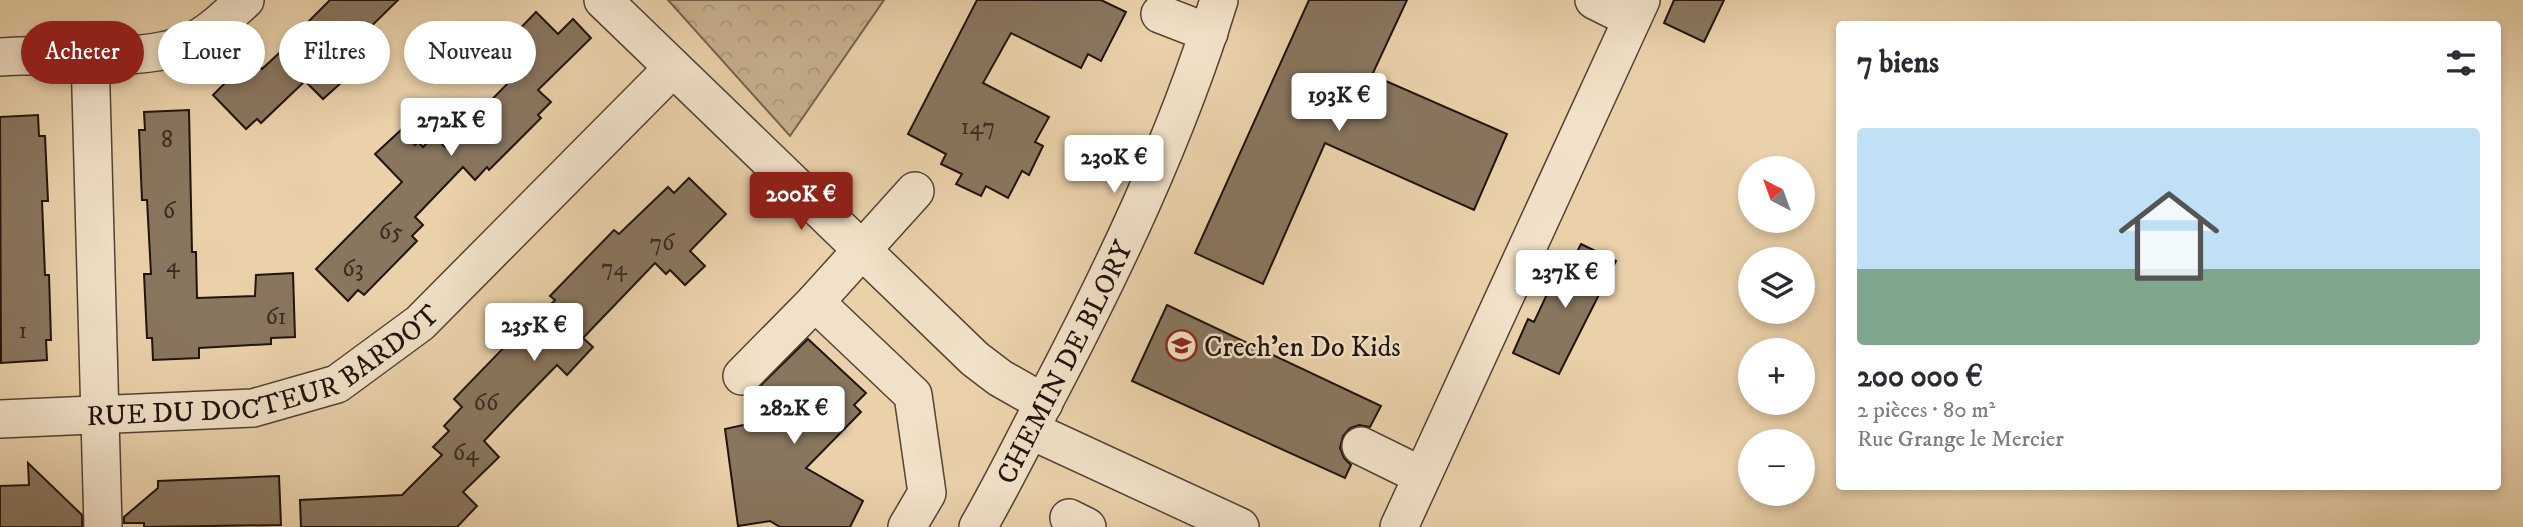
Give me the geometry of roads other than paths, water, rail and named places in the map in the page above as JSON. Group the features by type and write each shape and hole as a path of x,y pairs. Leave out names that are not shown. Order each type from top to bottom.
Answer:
{"street":[{"path":"144,53 163,52 191,43 224,20 245,0"},
{"path":"603,0 862,252 975,359 1000,378 1037,417 1240,527"},
{"path":"1399,527 1636,10 1594,0"},
{"path":"1160,14 1214,16"},
{"name":"CHEMIN DE BLORY","path":"978,527 1083,329 1152,182 1214,16"},
{"path":"0,57 21,57"},
{"name":"RUE DU DOCTEUR BARDOT","path":"0,419 253,408 337,384 420,323 673,68"},
{"path":"91,84 103,527"},
{"path":"742,376 862,252 915,191"},
{"path":"815,302 913,395 927,492 907,527"},
{"path":"1361,446 1422,476"}],"place":[{"name":"Crech'en Do Kids","path":"1181,346"}]}
